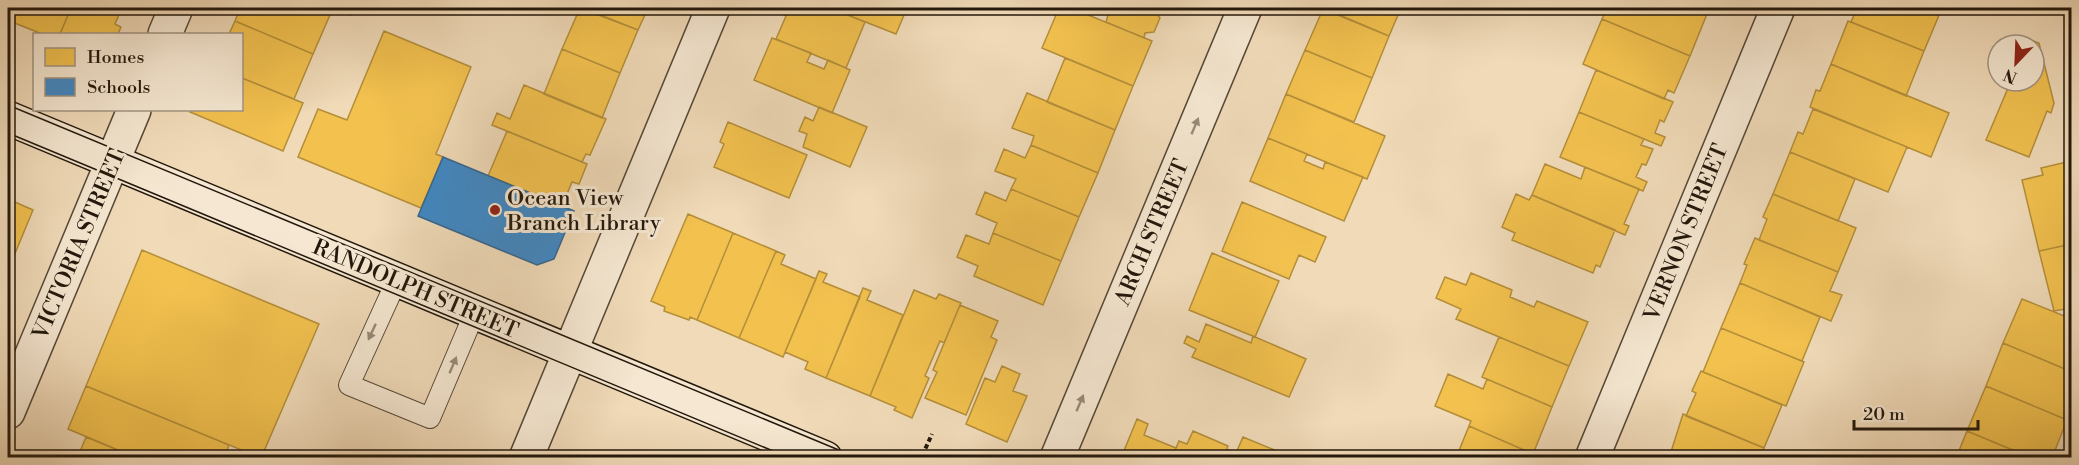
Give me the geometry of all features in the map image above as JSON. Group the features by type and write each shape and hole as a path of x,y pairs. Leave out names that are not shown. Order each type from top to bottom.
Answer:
{"street":[{"path":"165,33 176,8"},
{"path":"526,458 713,8"},
{"name":"ARCH STREET","path":"1058,458 1245,8"},
{"name":"VERNON STREET","path":"1592,458 1778,8"},
{"name":"VICTORIA STREET","path":"8,412 134,111"},
{"name":"RANDOLPH STREET","path":"8,118 825,458"}],"lane":[{"path":"397,280 349,385 430,418 475,312"}],"path":[{"path":"931,458 923,454 932,434"}],"building: Homes":[{"path":"8,8 18,8 8,33"},
{"path":"18,8 71,8 60,33 40,33 12,22"},
{"path":"71,8 122,8 115,24 121,27 118,33 60,33"},
{"path":"240,8 333,8 313,54 235,21"},
{"path":"332,8 353,8 350,15"},
{"path":"580,8 638,30 620,73 562,49"},
{"path":"583,8 648,8 638,30"},
{"path":"783,8 830,8 865,22 846,68 776,39 786,16 781,13"},
{"path":"830,8 907,8 896,34"},
{"path":"1059,8 1071,8 1152,41 1133,86 1042,48"},
{"path":"1071,8 1156,8 1155,12 1160,18 1154,32 1145,33 1144,38 1106,22 1108,15 1094,9 1091,15"},
{"path":"1323,8 1401,8 1389,36"},
{"path":"1607,8 1709,9 1690,56 1602,19"},
{"path":"1857,8 1942,8 1924,51 1851,22"},
{"path":"1323,9 1389,36 1372,78 1305,50"},
{"path":"1602,19 1690,56 1674,93 1668,90 1664,99 1583,64"},
{"path":"235,21 313,54 294,99 243,78 243,33 229,33"},
{"path":"1848,21 1924,51 1906,96 1831,64"},
{"path":"384,31 471,67 436,154 443,157 421,208 298,157 318,109 347,120"},
{"path":"772,38 811,53 807,62 824,69 828,60 850,70 832,113 754,80"},
{"path":"562,49 620,73 602,118 544,94"},
{"path":"1305,50 1372,78 1354,122 1286,94"},
{"path":"1065,58 1133,86 1115,130 1047,102"},
{"path":"1831,64 1949,113 1931,157 1810,107 1816,90 1820,91"},
{"path":"1596,70 1673,102 1664,122 1660,120 1655,133 1665,137 1661,146 1579,112"},
{"path":"2046,71 2054,103 2051,113 2047,111 2029,157 1986,140 2006,93 2046,93"},
{"path":"243,78 303,103 283,151 190,112 243,111"},
{"path":"524,85 606,119 590,155 586,154 582,162 492,125 497,113 510,119"},
{"path":"1027,93 1115,130 1098,173 1031,145 1034,136 1012,128"},
{"path":"1286,94 1385,136 1367,179 1268,138"},
{"path":"819,107 867,127 850,167 803,147 807,134 799,131 805,117 813,121"},
{"path":"1813,109 1907,147 1888,192 1790,152 1798,132 1803,134"},
{"path":"1579,112 1644,139 1641,145 1653,149 1646,165 1642,164 1636,177 1647,182 1643,191 1560,157"},
{"path":"728,122 807,155 789,198 714,167 724,144 720,142"},
{"path":"507,131 587,164 579,184 572,182 562,206 488,176"},
{"path":"1268,138 1307,154 1304,161 1323,169 1325,162 1363,177 1344,221 1250,181"},
{"path":"1031,145 1098,173 1079,217 1011,189 1016,179 995,171 1004,149 1025,158"},
{"path":"1790,152 1855,179 1838,221 1773,194"},
{"path":"2071,161 2072,244 2039,251 2022,180 2043,175 2041,168"},
{"path":"1545,164 1581,179 1585,167 1639,189 1624,224 1629,226 1625,235 1532,195"},
{"path":"1011,189 1079,217 1061,261 993,233 997,223 976,214 985,192 1006,201"},
{"path":"1516,194 1529,200 1532,195 1615,230 1600,267 1596,265 1593,273 1512,240 1515,233 1502,227"},
{"path":"1773,194 1856,228 1838,272 1759,240 1767,219 1763,217"},
{"path":"8,199 33,210 14,256 8,254"},
{"path":"1242,202 1326,237 1315,262 1299,255 1289,279 1222,251"},
{"path":"688,214 733,233 697,320 690,317 689,320 664,311 665,307 651,301"},
{"path":"733,233 776,251 739,338 697,320"},
{"path":"993,233 1061,261 1043,305 974,276 978,266 957,257 966,235 989,244"},
{"path":"1755,238 1838,272 1830,291 1842,295 1831,321 1740,283 1747,265 1744,264"},
{"path":"2072,244 2072,308 2054,311 2039,251"},
{"path":"142,250 319,324 261,458 86,386"},
{"path":"776,251 785,255 781,264 816,279 783,357 739,338"},
{"path":"1212,253 1279,281 1255,337 1189,310"},
{"path":"819,271 827,274 823,282 860,297 826,378 805,369 808,362 785,352"},
{"path":"1471,273 1512,290 1510,297 1534,307 1537,301 1588,322 1569,366 1456,319 1461,309 1436,298 1445,277 1466,285"},
{"path":"1740,283 1820,317 1802,361 1721,328"},
{"path":"863,288 871,291 867,300 903,315 870,396 826,378"},
{"path":"914,290 936,299 939,294 961,303 944,343 940,341 925,376 929,378 912,418 894,410 896,407 870,396"},
{"path":"2022,299 2072,319 2072,372 2003,343"},
{"path":"960,305 998,321 991,337 997,340 966,415 925,398 937,372 933,370"},
{"path":"1206,324 1251,343 1253,336 1306,359 1289,397 1192,357 1196,349 1184,343 1187,336 1199,342"},
{"path":"1721,328 1804,362 1786,406 1703,372"},
{"path":"1499,337 1569,366 1552,407 1482,377"},
{"path":"2003,343 2072,372 2072,410 2067,420 1986,386"},
{"path":"1002,366 1020,374 1013,391 1027,396 1007,442 966,424 985,378 995,382"},
{"path":"1701,371 1782,405 1764,448 1686,416 1696,393 1692,391"},
{"path":"1448,374 1483,389 1487,379 1552,407 1533,454 1469,426 1471,421 1435,406"},
{"path":"86,386 229,445 224,458 137,458 68,429"},
{"path":"1986,386 2067,420 2052,458 2032,458 1967,431"},
{"path":"1683,414 1764,448 1760,458 1669,458"},
{"path":"1137,419 1148,424 1144,435 1176,448 1172,458 1121,458"},
{"path":"1469,426 1533,454 1532,458 1456,458"},
{"path":"1193,431 1228,446 1223,458 1172,458 1179,441 1187,444"},
{"path":"1967,431 2032,458 1956,458"},
{"path":"86,437 137,458 68,458 70,451 79,454"},
{"path":"1243,437 1277,451 1275,458 1223,458 1227,449 1236,453"}],"building: Schools":[{"name":"Ocean View Branch Library","path":"443,157 574,211 554,259 537,265 418,216"}],"tram line":[{"path":"8,105 858,458"},
{"path":"8,133 790,458"}],"place":[{"name":"Ocean View Branch Library","path":"495,210"}]}
